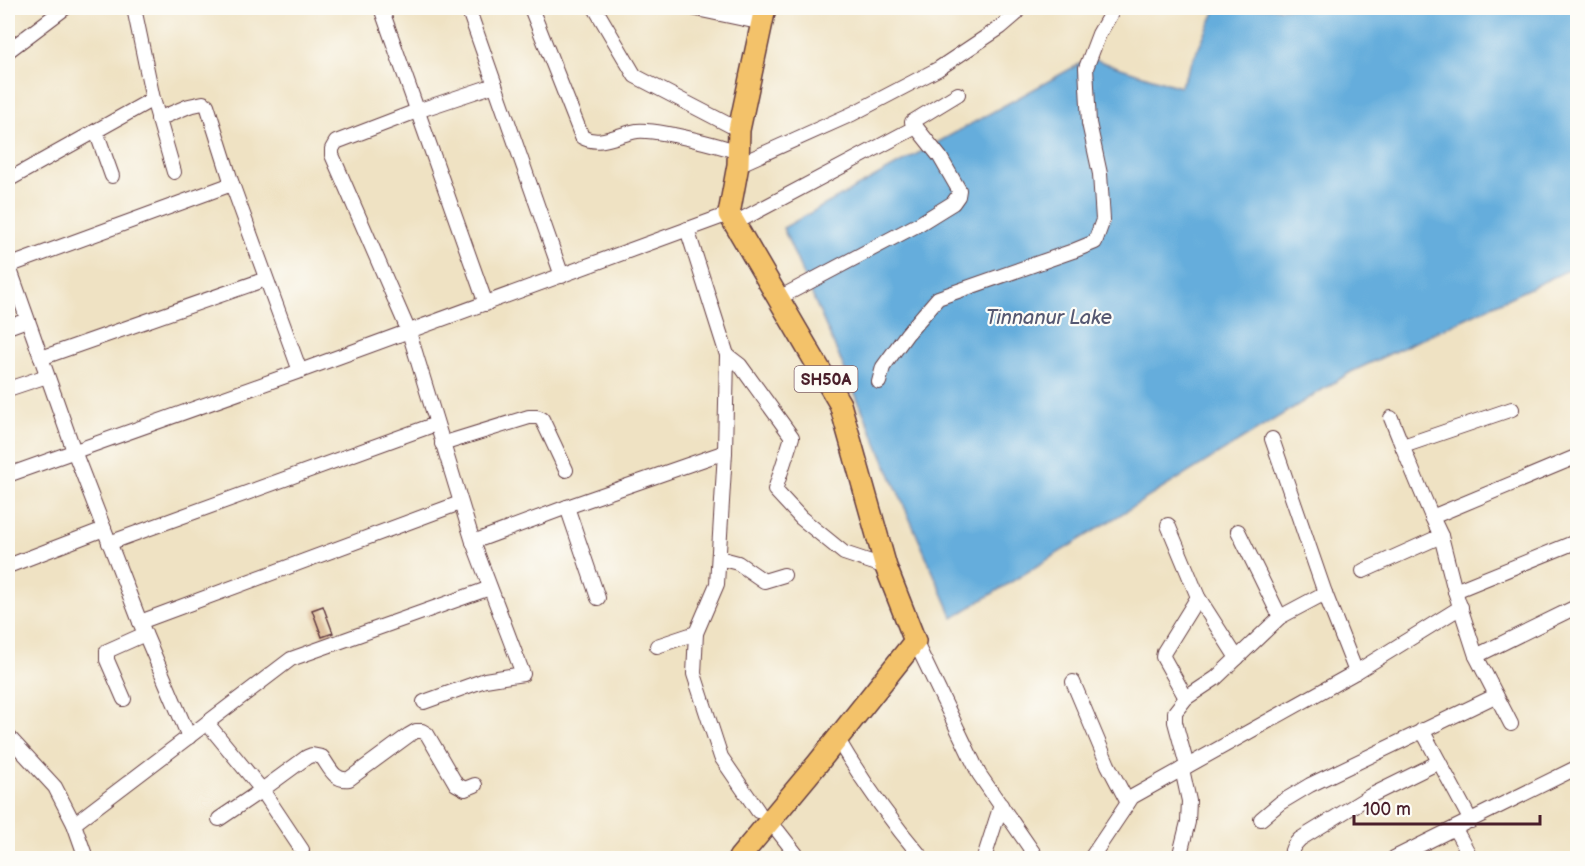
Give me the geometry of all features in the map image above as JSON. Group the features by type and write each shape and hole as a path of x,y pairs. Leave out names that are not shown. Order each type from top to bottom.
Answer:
{"main road":[{"path":"732,218 739,130 764,15"},
{"name":"SH50A","path":"732,218 840,404 886,567 915,641"},
{"path":"739,858 915,641"}],"street":[{"path":"8,51 65,8"},
{"path":"134,8 153,99 174,172"},
{"path":"381,8 486,304"},
{"path":"468,8 562,276"},
{"path":"531,8 582,137 590,141 600,141 636,131 655,132 712,143 738,159 852,114 938,69 1001,27 1015,15 1019,8"},
{"path":"595,8 635,76 739,130"},
{"path":"692,8 764,15"},
{"path":"879,382 883,367 907,333 938,298 1095,242 1103,220 1100,174 1089,123 1086,68 1099,34 1114,8"},
{"path":"424,702 485,680 523,674 460,503 409,332 332,155 332,149 336,142 417,111 495,85"},
{"path":"778,298 919,224 953,203 959,190 940,157 912,122 958,94"},
{"path":"8,180 153,99"},
{"path":"159,119 189,106 203,103 207,105 232,184 300,371"},
{"path":"8,475 409,332 687,229 732,218 916,127"},
{"path":"96,131 112,176"},
{"path":"189,737 142,628 109,543 8,265 232,184"},
{"path":"687,229 727,355 725,452 717,584 696,633 694,674 721,757 758,811"},
{"path":"41,358 266,279"},
{"path":"8,327 27,320"},
{"path":"727,355 740,365 792,437 775,490 801,518 844,553 886,567"},
{"path":"8,390 47,376"},
{"path":"1403,448 1512,409"},
{"path":"442,444 529,417 537,417 542,419 567,470"},
{"path":"1391,418 1441,536 1469,638 1510,724"},
{"path":"109,543 436,424"},
{"path":"1272,439 1325,593 1356,672"},
{"path":"473,542 725,452"},
{"path":"1432,517 1578,456"},
{"path":"124,699 107,660 107,651 142,628 460,503"},
{"path":"567,507 598,598"},
{"path":"1168,525 1198,597 1238,658"},
{"path":"8,566 104,529"},
{"path":"1238,531 1280,617"},
{"path":"1363,571 1441,536"},
{"path":"1455,591 1578,541"},
{"path":"719,558 738,563 764,581 784,575"},
{"path":"74,824 291,659 490,588"},
{"path":"1179,858 1188,822 1189,801 1175,712 1186,698 1216,678 1280,617 1325,593"},
{"path":"1186,698 1162,657 1198,597"},
{"path":"1476,656 1578,606"},
{"path":"1091,858 1132,797 1356,672 1461,607"},
{"path":"657,646 696,633"},
{"path":"915,641 979,774 1037,858"},
{"path":"1073,682 1108,765 1128,803"},
{"path":"1261,819 1280,803 1310,786 1495,696"},
{"path":"207,723 262,790 302,850"},
{"path":"1422,730 1471,821"},
{"path":"219,819 307,756 322,757 337,778 349,779 416,731 422,731 429,738 456,784 465,789 475,785"},
{"path":"837,738 858,773 922,858"},
{"path":"10,742 56,787 74,824 86,858"},
{"path":"1292,858 1294,845 1300,839 1370,796 1439,762"},
{"path":"1394,858 1578,767"},
{"path":"984,858 1001,805"},
{"path":"1455,829 1471,858"},
{"path":"778,831 799,858"}],"water":[{"name":"Tinnanur Lake","path":"1217,8 1577,8 1577,266 1351,372 953,618 783,228 1090,58 1180,87"}],"building":[{"path":"323,606 333,633 322,637 312,610"}]}
